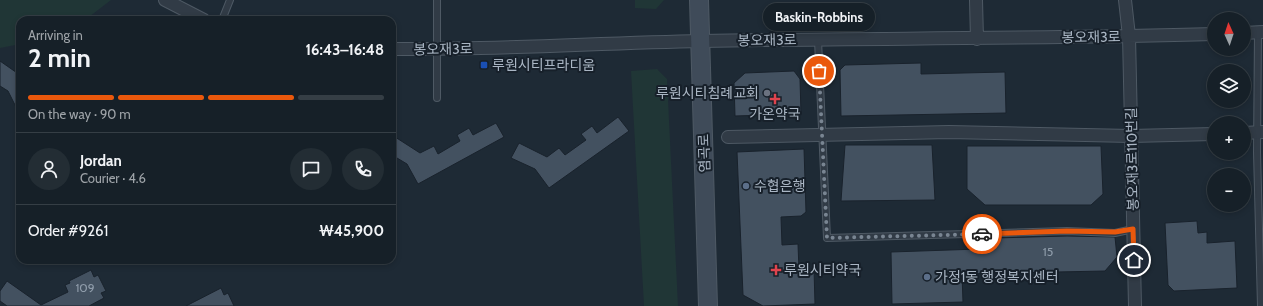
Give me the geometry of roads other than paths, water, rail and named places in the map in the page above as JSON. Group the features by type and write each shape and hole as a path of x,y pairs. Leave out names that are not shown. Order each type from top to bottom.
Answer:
{"main road":[{"name":"염곡로","path":"699,0 708,306"}],"street":[{"path":"165,0 196,16"},
{"path":"976,0 977,39"},
{"name":"봉오재3로110번길","path":"1125,0 1129,36 1135,306"},
{"name":"봉오재3로","path":"396,49 437,50 700,41 977,39 1207,34"},
{"path":"728,137 949,132 1131,136 1207,134"}],"lane":[{"path":"224,16 230,0"},
{"path":"437,0 437,98"},
{"path":"1260,32 1262,306"},
{"path":"818,40 827,238 1067,231 1115,232 1133,229"}],"place":[{"name":"루원시티프라디움","path":"484,65"},
{"name":"Baskin-Robbins","path":"819,71"},
{"name":"루원시티침례교회","path":"767,93"},
{"name":"가온약국","path":"775,99"},
{"name":"수협은행","path":"746,186"},
{"name":"루원시티약국","path":"776,270"},
{"name":"가정1동 행정복지센터","path":"927,277"}]}
